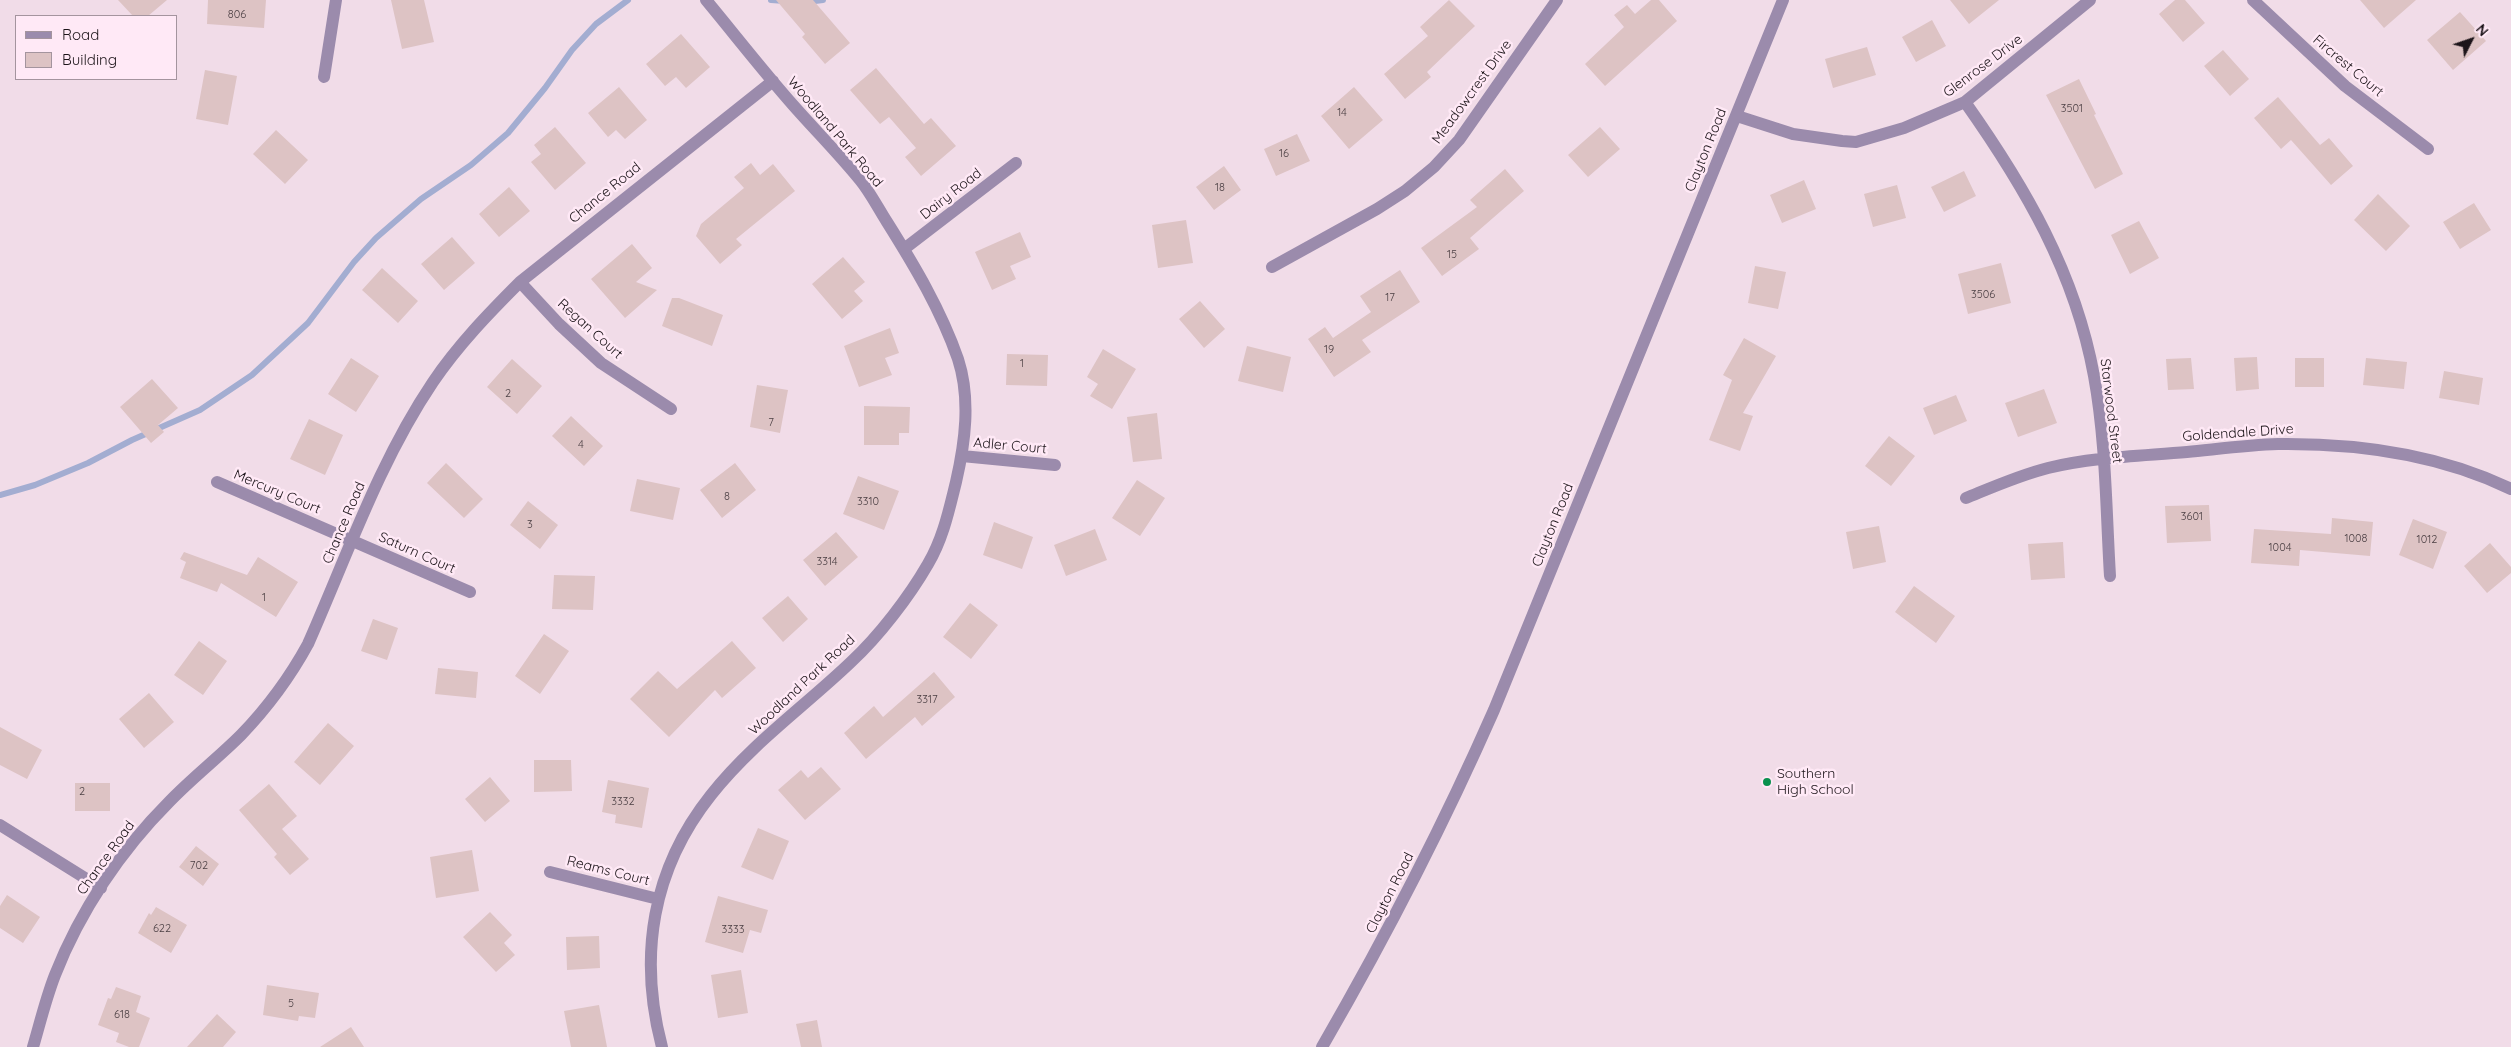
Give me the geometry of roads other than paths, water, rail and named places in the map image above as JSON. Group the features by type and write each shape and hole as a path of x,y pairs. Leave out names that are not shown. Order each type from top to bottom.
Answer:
{"street":[{"path":"324,77 336,0"},
{"name":"Woodland Park Road","path":"662,1047 653,994 650,937 658,899 678,847 691,822 712,793 802,704 852,661 909,593 939,543 962,456 966,414 960,364 918,270 862,182 773,81 706,0"},
{"name":"Meadowcrest Drive","path":"1272,267 1377,209 1405,191 1434,167 1459,140 1557,0"},
{"name":"Clayton Road","path":"1322,1047 1396,914 1468,769 1783,0"},
{"name":"Glenrose Drive","path":"1737,116 1793,134 1856,142 1926,120 1965,102 2090,0"},
{"name":"Fircrest Court","path":"2253,0 2345,86 2428,149"},
{"name":"Chance Road","path":"32,1047 56,974 71,941 101,888 129,847 168,802 240,736 286,680 308,644 386,466 433,383 466,339 520,282 773,81"},
{"name":"Starwood Street","path":"1965,102 1988,134 2042,222 2065,276 2081,324 2094,376 2103,459 2110,576"},
{"name":"Dairy Road","path":"904,249 1016,163"},
{"name":"Regan Court","path":"520,282 559,324 601,363 671,409"},
{"name":"Goldendale Drive","path":"1966,498 2010,479 2049,468 2103,459 2277,444 2327,444 2382,450 2438,462 2488,478 2511,489"},
{"name":"Adler Court","path":"962,456 1055,464"},
{"name":"Mercury Court","path":"217,482 352,541"},
{"name":"Saturn Court","path":"352,541 470,592"},
{"path":"0,825 101,888"},
{"name":"Reams Court","path":"550,872 658,899"}],"waterway":[{"path":"0,495 35,485 88,463 132,440 200,410 252,375 308,323 354,262 376,238 421,199 471,165 508,133 545,88 572,50 596,24 628,0"},
{"path":"771,0 785,1"},
{"path":"807,2 823,0"}],"place":[{"name":"Southern High School","path":"1767,782"}]}
